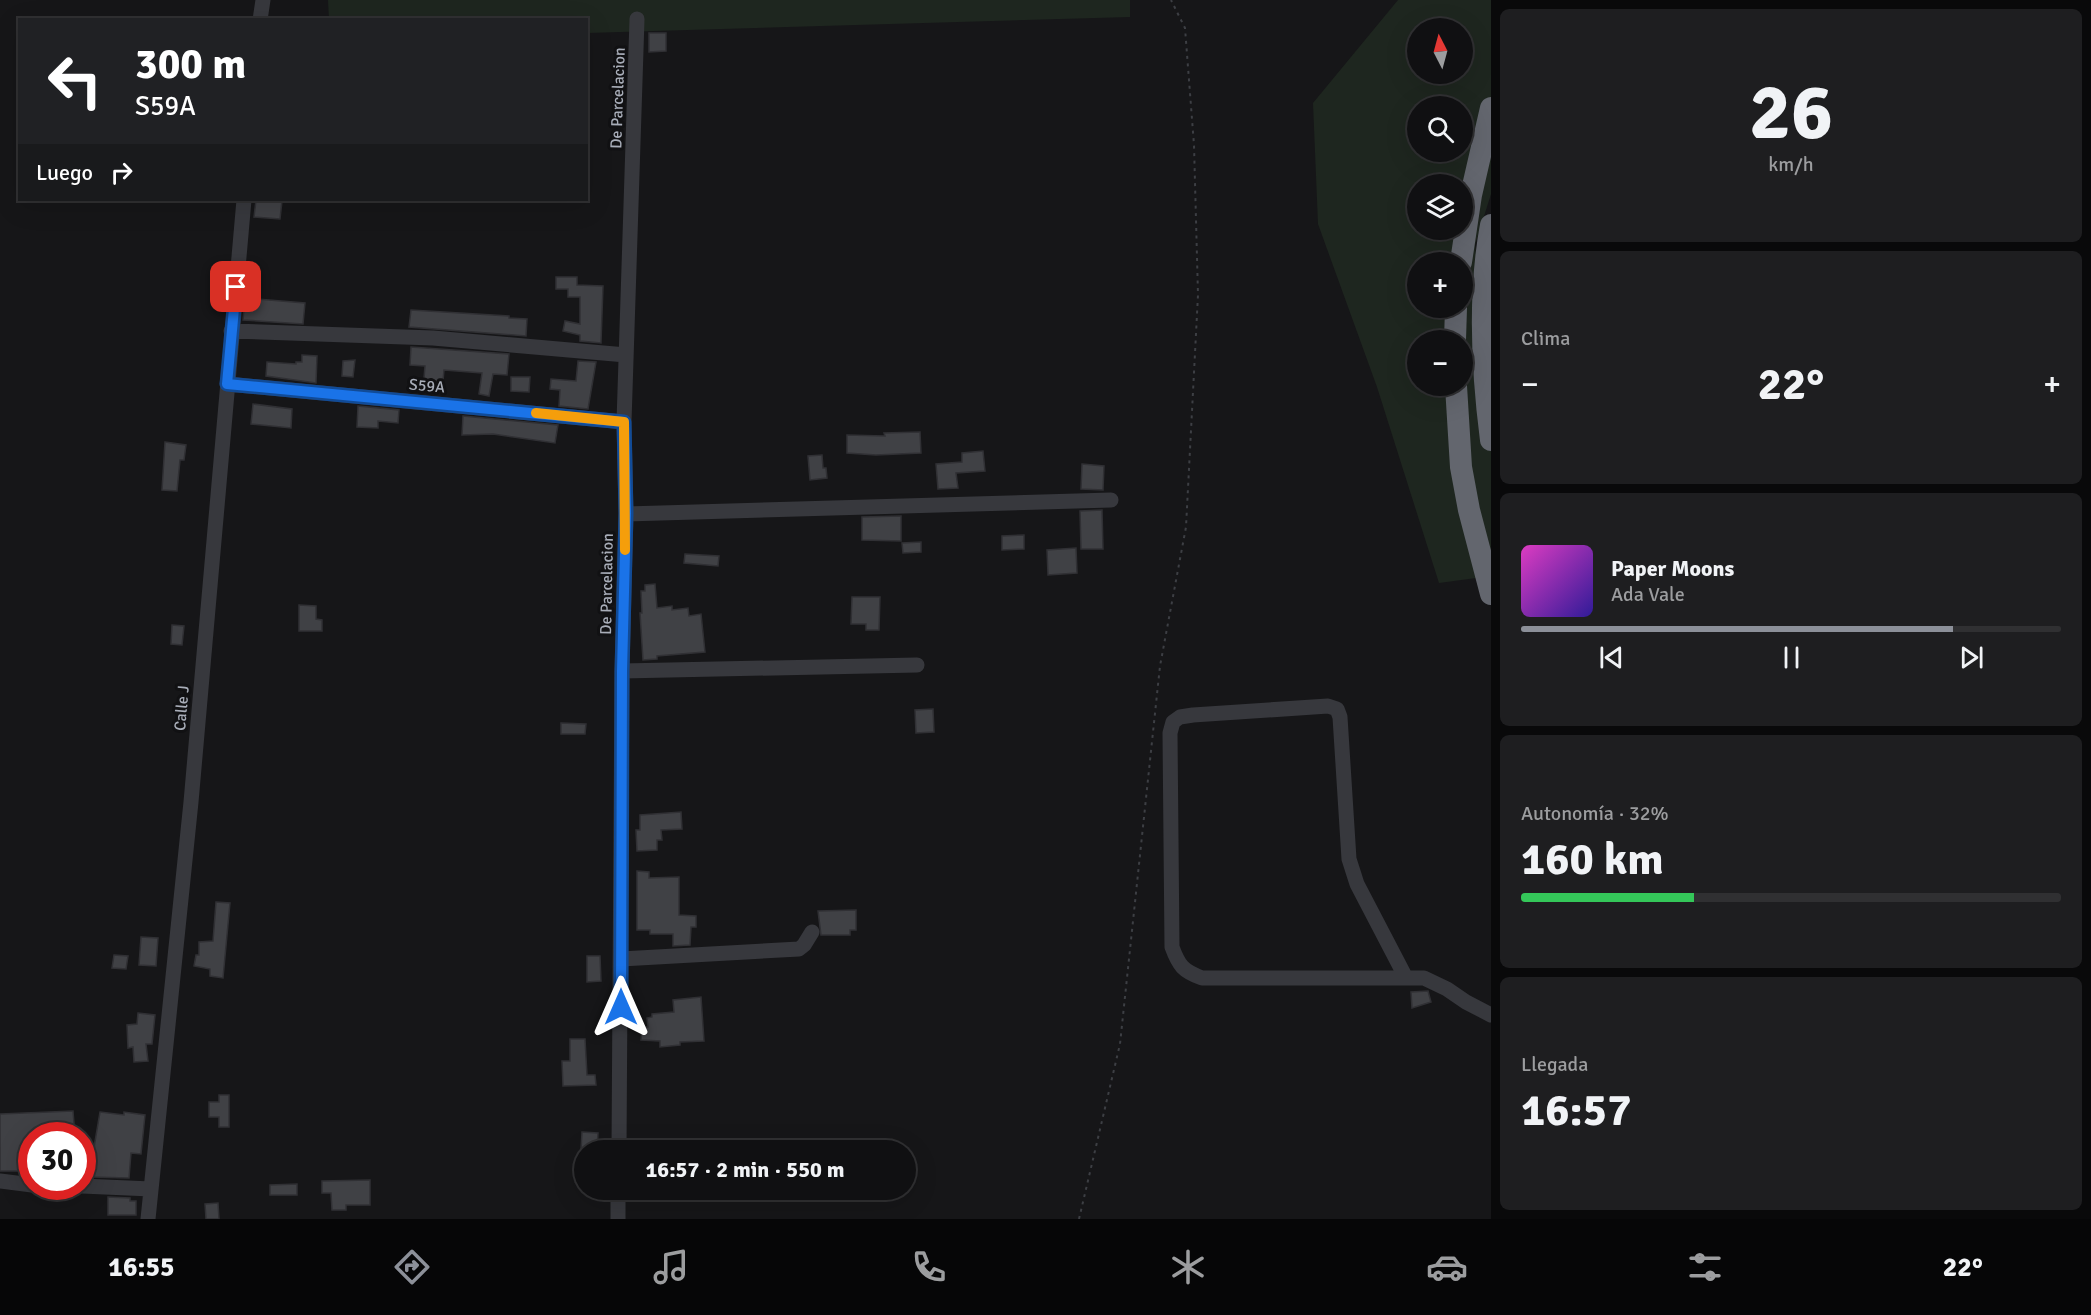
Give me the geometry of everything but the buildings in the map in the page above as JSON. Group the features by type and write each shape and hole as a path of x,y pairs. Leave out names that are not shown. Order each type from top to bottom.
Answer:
{"highway":[{"path":"1462,252 1471,195 1491,108"},
{"path":"1491,225 1483,297 1484,354 1491,440"},
{"path":"1457,396 1461,467 1469,510 1491,594"}],"street":[{"path":"260,18 263,0"},
{"name":"De Parcelacion","path":"619,1140 622,671 626,513 624,422 637,19"},
{"name":"Calle J","path":"148,1219 191,802 244,201"},
{"path":"231,331 433,338 626,355"},
{"name":"S59A","path":"227,384 624,422"},
{"path":"626,513 1111,500"},
{"path":"622,671 916,664"},
{"path":"1406,978 1357,884 1349,859 1340,717 1337,709 1328,706 1193,715 1180,717 1173,722 1170,733 1172,947 1178,963 1188,973 1202,978 1406,978 1424,978 1448,989 1491,1015"},
{"path":"621,959 799,949 812,932"},
{"path":"0,1181 18,1184"},
{"path":"96,1187 151,1189"},
{"path":"618,1200 618,1219"}],"path":[{"path":"1079,1219 1120,1044 1160,666 1186,527 1198,295 1194,145 1185,28 1171,0"}],"shaded area":[{"path":"328,0 1130,0 1130,17 588,33 588,18 329,18"},
{"path":"1398,0 1491,0 1491,194 1475,245 1491,391 1491,576 1439,583 1377,387 1318,224 1313,103"}],"slow traffic":[{"path":"536,413 624,422 625,550"}],"route":[{"path":"236,287 227,384 624,422 626,513 622,671 621,1007"}]}
